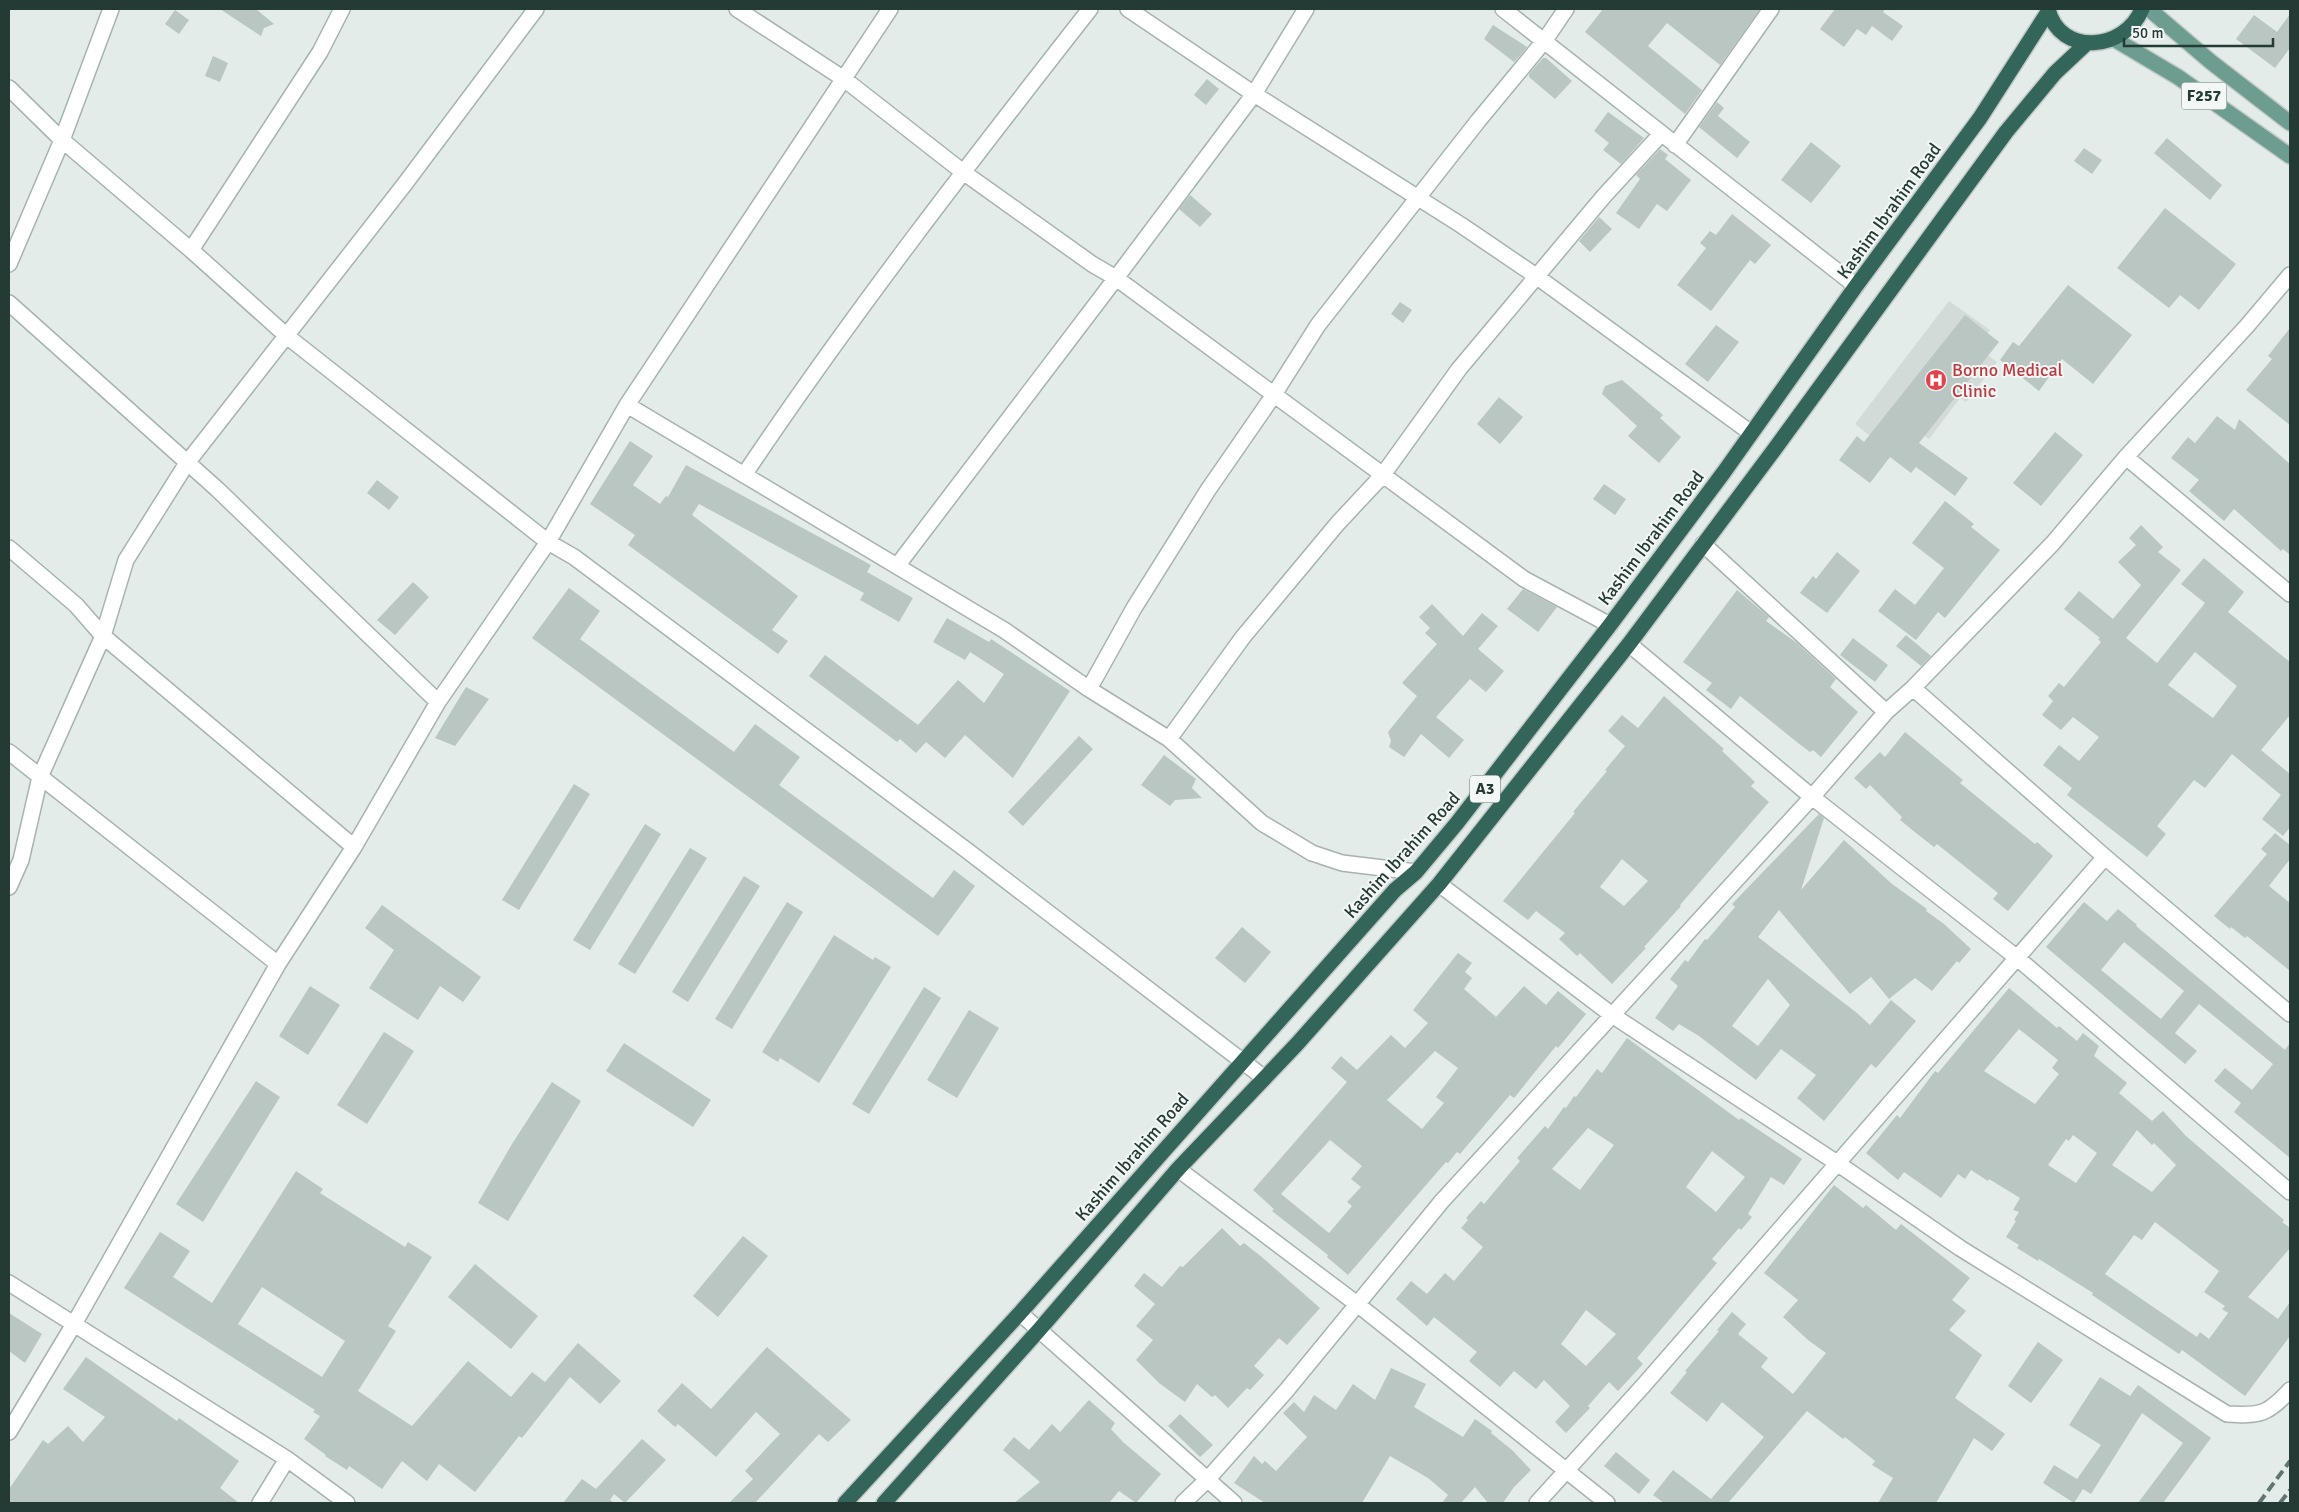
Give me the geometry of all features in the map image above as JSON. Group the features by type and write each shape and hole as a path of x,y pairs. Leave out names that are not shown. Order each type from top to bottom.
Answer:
{"highway":[{"path":"2088,43 2101,43 2114,39 2128,31 2138,19 2142,9"},
{"name":"A3","path":"2048,10 2058,27 2071,38 2088,43"},
{"name":"Kashim Ibrahim Road","path":"845,1503 1020,1313 1395,890 1416,872 1505,763 1610,625 1980,118 2048,10"},
{"name":"A3","path":"884,1503 1039,1330 1178,1169 1296,1044 1439,884 1629,644 1774,450 2006,132 2055,73 2088,43"}],"main road":[{"name":"F257","path":"2148,9 2211,62 2290,122"},
{"name":"F257","path":"2114,39 2178,78 2290,156"}],"street":[{"path":"9,264 62,140 111,9"},
{"path":"191,250 320,52 342,9"},
{"path":"9,887 21,860 40,777 103,636 126,560 188,463 288,337 536,9"},
{"path":"737,9 844,79 963,172 1092,264 1116,278 1273,396 1524,579 1610,625"},
{"path":"9,1432 74,1324 278,964 354,847 438,702 548,542 627,404 890,9"},
{"path":"744,476 798,395 963,172 1090,9"},
{"path":"1128,9 1254,94 1418,200 1461,225 1536,276 1751,433"},
{"path":"897,566 1254,94 1306,9"},
{"path":"1503,9 1545,40 1661,134 1856,286"},
{"path":"1089,689 1134,608 1208,490 1273,396 1318,324 1418,200 1478,121 1545,40 1566,9"},
{"path":"1675,145 1771,9"},
{"path":"9,88 62,140 191,250 288,337 548,542 574,557 957,843 1263,1077"},
{"path":"1169,739 1243,637 1382,476 1459,369 1604,196 1661,134"},
{"path":"1183,1503 1207,1480 1286,1391 1442,1200 1812,797 1886,712 1913,688 2053,543 2126,457 2240,333 2290,275"},
{"path":"9,303 188,463 438,702"},
{"path":"627,404 744,476 1004,630 1089,689 1169,739 1262,823 1312,852 1342,863 1416,872"},
{"path":"2126,457 2290,594"},
{"path":"1703,544 1886,712"},
{"path":"9,548 76,605 103,636 354,847"},
{"path":"1629,644 1812,797 2016,957 2290,1192"},
{"path":"1913,688 2105,858 2290,1014"},
{"path":"9,752 278,964"},
{"path":"1537,1503 1643,1386 2016,957 2105,858"},
{"path":"1439,884 1612,1015 1837,1163 1960,1248 2227,1414 2255,1415 2276,1405 2290,1390"},
{"path":"1178,1169 1357,1304 1606,1503"},
{"path":"9,1283 287,1459 347,1503"},
{"path":"1020,1313 1234,1503"},
{"path":"260,1503 287,1459"}],"shaded area":[{"name":"Borno Medical Clinic","path":"1949,301 1990,330 1977,347 1997,362 1966,402 1960,398 1929,439 1916,430 1896,456 1855,424"}],"building":[{"path":"220,9 256,9 274,24 264,28 261,36"},
{"path":"1603,9 1760,9 1720,65 1667,23 1648,46 1702,90 1685,114 1585,32"},
{"path":"1835,9 1885,9 1883,12 1903,26 1892,41 1872,26 1866,35 1857,29 1844,47 1820,29"},
{"path":"175,10 189,20 179,34 165,24"},
{"path":"2290,14 2290,48 2275,68 2236,39 2254,15 2277,32"},
{"path":"1493,25 1527,47 1514,62 1484,39"},
{"path":"213,56 228,63 220,82 205,76"},
{"path":"1543,58 1546,58 1572,81 1555,99 1529,77 1529,74"},
{"path":"1207,79 1219,89 1206,105 1194,95"},
{"path":"1717,102 1724,108 1718,116 1750,142 1737,158 1699,127"},
{"path":"1608,112 1644,138 1621,164 1603,150 1609,143 1594,131"},
{"path":"2167,138 2222,185 2210,200 2154,153"},
{"path":"1811,142 1841,166 1811,203 1781,180"},
{"path":"2084,148 2102,160 2092,174 2074,161"},
{"path":"1660,149 1668,155 1665,159 1691,180 1667,211 1657,204 1639,229 1616,213 1640,179 1636,175"},
{"path":"1190,195 1212,214 1200,227 1179,209"},
{"path":"2165,208 2236,264 2199,310 2180,295 2169,308 2117,268"},
{"path":"1732,214 1771,245 1755,264 1750,260 1711,311 1677,285 1706,248 1700,243 1710,231 1716,235"},
{"path":"1599,217 1612,229 1590,252 1579,241"},
{"path":"2068,285 2132,335 2093,384 2062,359 2039,391 2000,360 2013,342 2019,346"},
{"path":"1400,302 1412,310 1403,323 1391,314"},
{"name":"Borno Medical Clinic","path":"1965,315 1999,342 1919,443 1968,478 1955,496 1916,467 1911,473 1890,457 1870,483 1839,460 1857,436 1864,442"},
{"path":"1716,325 1739,342 1708,382 1685,364"},
{"path":"2290,328 2290,425 2246,390 2272,359 2268,356"},
{"path":"1622,380 1663,415 1660,418 1681,437 1659,463 1628,436 1637,426 1602,394 1605,386"},
{"path":"1499,397 1523,417 1500,444 1477,424"},
{"path":"2217,416 2235,430 2239,419 2290,464 2290,555 2283,549 2281,551 2234,509 2224,521 2189,491 2199,480 2171,458 2188,437 2195,443"},
{"path":"2055,432 2083,455 2041,506 2013,483"},
{"path":"630,441 653,456 633,485 660,504 666,496 668,497 686,465 871,565 867,572 913,598 899,622 860,600 864,593 699,504 692,515 798,596 772,630 788,641 778,654 628,545 635,535 590,504"},
{"path":"377,480 399,497 389,510 367,493"},
{"path":"1604,484 1626,499 1615,515 1593,499"},
{"path":"1945,501 1974,524 1971,527 2000,550 1945,618 1938,612 1916,640 1878,611 1895,589 1915,605 1944,568 1912,543"},
{"path":"2141,525 2163,547 2158,552 2181,570 2126,638 2157,663 2205,603 2181,584 2204,558 2244,592 2228,612 2290,662 2290,715 2261,750 2290,774 2290,827 2283,836 2262,819 2281,795 2232,754 2205,788 2194,780 2157,826 2166,834 2147,857 2067,795 2072,788 2043,765 2059,745 2079,761 2099,737 2073,717 2061,730 2042,715 2053,701 2048,696 2059,683 2064,687 2101,642 2098,639 2100,638 2064,609 2079,591 2113,619 2141,585 2118,562 2136,545 2129,538","holes":["2195,652 2237,686 2213,718 2168,685"]},
{"path":"1837,552 1860,571 1827,613 1800,593 1813,576 1816,579"},
{"path":"413,582 429,597 395,635 377,620"},
{"path":"569,588 600,611 580,639 734,752 755,724 800,757 779,785 933,898 954,870 975,886 938,936 532,638"},
{"path":"1523,589 1557,607 1538,632 1507,609"},
{"path":"1737,590 1769,617 1766,621 1797,643 1836,679 1830,687 1858,712 1821,757 1813,750 1810,752 1798,743 1740,696 1731,709 1706,690 1712,683 1683,662"},
{"path":"1432,604 1463,636 1482,613 1498,626 1478,649 1504,671 1486,692 1470,679 1436,717 1464,740 1449,758 1421,734 1404,757 1389,747 1391,741 1388,732 1417,696 1402,683 1437,644 1425,633 1430,628 1419,617"},
{"path":"947,618 989,642 991,639 1070,691 1013,778 965,735 945,758 926,742 916,753 900,739 897,742 809,676 825,655 918,725 958,680 984,703 1004,674 970,652 965,660 933,642"},
{"path":"1906,635 1931,656 1921,666 1896,646"},
{"path":"1853,638 1888,665 1875,682 1840,655"},
{"path":"466,687 489,699 455,746 435,738"},
{"path":"1664,696 1724,749 1722,751 1755,782 1751,786 1769,802 1644,947 1646,948 1612,984 1580,953 1577,956 1559,939 1565,933 1536,911 1528,920 1503,901 1575,813 1573,812 1625,746 1608,731 1622,715 1638,728","holes":["1622,859 1648,881 1624,906 1600,887"]},
{"path":"1905,732 1963,780 1960,783 2035,844 2037,842 2053,856 2008,911 1993,899 1998,893 1937,844 1934,847 1900,820 1902,817 1870,785 1866,789 1854,778 1880,752 1885,757"},
{"path":"1079,736 1093,749 1023,826 1008,812"},
{"path":"1164,755 1196,779 1192,788 1202,798 1175,800 1170,806 1141,785"},
{"path":"574,784 590,794 519,910 502,900"},
{"path":"1819,814 1824,818 1801,890 1844,840 1892,884 1927,909 1926,911 1944,924 1971,949 1959,963 1957,961 1932,991 1915,978 1889,999 1871,977 1850,994 1779,910 1758,937 1870,1025 1891,1000 1916,1021 1876,1068 1871,1064 1824,1121 1797,1098 1816,1075 1781,1049 1756,1080 1699,1036 1679,1024 1673,1031 1655,1018 1678,986 1670,979 1685,960 1688,962 1705,939 1707,940 1735,907 1732,904","holes":["1768,979 1790,1005 1758,1046 1732,1026"]},
{"path":"645,824 661,834 590,950 573,940"},
{"path":"2275,833 2290,845 2290,859 2269,886 2290,903 2290,971 2247,936 2245,938 2231,927 2230,929 2214,916 2267,854 2261,849"},
{"path":"690,848 707,858 635,974 618,964"},
{"path":"744,876 760,886 688,1002 672,992"},
{"path":"787,902 803,912 732,1029 715,1019"},
{"path":"2084,902 2107,921 2118,909 2285,1050 2290,1043 2290,1158 2234,1112 2241,1103 2214,1081 2225,1068 2252,1090 2273,1064 2199,1004 2175,1033 2197,1051 2185,1064 2046,947","holes":["2124,942 2184,991 2161,1019 2101,970"]},
{"path":"382,905 481,977 463,1002 440,986 418,1020 369,988 394,950 365,928"},
{"path":"1242,927 1271,952 1245,983 1215,958"},
{"path":"834,935 873,960 875,957 891,967 819,1083 780,1058 778,1062 762,1052"},
{"path":"1458,953 1472,963 1465,972 1472,978 1464,989 1496,1017 1524,986 1546,1005 1558,991 1586,1014 1558,1048 1556,1046 1514,1098 1510,1095 1460,1154 1457,1152 1448,1163 1446,1162 1348,1275 1327,1257 1328,1255 1272,1211 1274,1209 1253,1190 1347,1082 1331,1068 1341,1056 1357,1070 1391,1035 1405,1048 1428,1023 1413,1010","holes":["1435,1051 1458,1068 1436,1097 1444,1103 1422,1129 1387,1100","1330,1140 1362,1166 1351,1179 1361,1187 1347,1202 1352,1206 1329,1233 1281,1194"]},
{"path":"310,986 340,1005 308,1055 279,1036"},
{"path":"924,987 941,998 869,1114 852,1104"},
{"path":"2009,988 2057,1028 2059,1026 2077,1041 2083,1033 2099,1046 2094,1056 2127,1083 2119,1093 2152,1121 2163,1111 2186,1136 2284,1220 2282,1222 2290,1228 2290,1248 2248,1297 2278,1319 2290,1302 2290,1336 2245,1396 2182,1350 2179,1354 2092,1295 2093,1293 2039,1259 2038,1261 2017,1248 2019,1245 2006,1237 2016,1221 2014,1220 2019,1212 2013,1210 2020,1198 1971,1170 1965,1179 1958,1174 1941,1198 1904,1172 1898,1180 1866,1153 1897,1115 1900,1118 1935,1071 1938,1073","holes":["2019,1029 2058,1060 2052,1068 2059,1074 2035,1104 1984,1071","2137,1130 2152,1145 2154,1143 2176,1165 2152,1192 2112,1165","2073,1135 2097,1153 2076,1183 2048,1165 2066,1139 2069,1141","2155,1222 2219,1271 2204,1292 2225,1306 2222,1309 2228,1313 2209,1339 2200,1332 2197,1337 2105,1274 2134,1235 2142,1240"]},
{"path":"969,1010 999,1028 957,1098 927,1080"},
{"path":"384,1032 414,1051 367,1124 337,1105"},
{"path":"1627,1038 1739,1120 1741,1118 1802,1159 1784,1185 1771,1177 1748,1214 1752,1217 1741,1230 1739,1228 1712,1259 1717,1263 1637,1358 1643,1364 1618,1391 1609,1382 1588,1406 1590,1408 1566,1433 1555,1422 1570,1406 1544,1380 1536,1389 1514,1371 1500,1387 1469,1361 1477,1352 1434,1317 1427,1326 1396,1299 1411,1281 1427,1294 1445,1273 1454,1281 1483,1247 1461,1228 1468,1220 1466,1218 1481,1201 1484,1204 1520,1161 1517,1158 1545,1126 1548,1129 1564,1107 1566,1108 1574,1096 1576,1097 1597,1069 1602,1073","holes":["1588,1128 1614,1145 1580,1190 1552,1169","1712,1151 1745,1177 1716,1212 1686,1187","1586,1310 1616,1334 1586,1366 1561,1344"]},
{"path":"624,1043 711,1100 693,1127 606,1071"},
{"path":"256,1081 280,1097 203,1222 176,1204"},
{"path":"552,1082 581,1101 508,1221 478,1203 512,1144"},
{"path":"296,1171 323,1189 320,1193 405,1247 408,1242 432,1257 388,1326 396,1331 358,1391 412,1426 468,1361 511,1397 532,1372 545,1382 578,1343 621,1381 600,1404 570,1377 522,1438 519,1436 475,1492 439,1464 427,1481 402,1461 382,1489 349,1466 347,1470 325,1456 304,1439 320,1416 313,1412 315,1410 124,1288 160,1232 190,1251 173,1277 212,1303","holes":["262,1287 345,1341 322,1377 238,1324"]},
{"path":"1834,1185 1863,1208 1866,1205 1896,1230 1901,1224 1970,1278 1952,1300 1966,1311 1949,1330 1982,1355 1955,1398 2005,1434 1992,1451 1974,1438 1936,1503 1878,1503 1893,1478 1872,1465 1875,1461 1845,1437 1843,1439 1807,1411 1728,1503 1664,1503 1653,1495 1673,1470 1711,1499 1764,1437 1722,1402 1707,1422 1670,1393 1732,1312 1746,1324 1738,1334 1768,1358 1761,1367 1793,1394 1826,1353 1808,1340 1783,1317 1798,1300 1764,1273"},
{"path":"1222,1228 1240,1246 1244,1243 1263,1258 1320,1308 1287,1345 1279,1338 1254,1366 1264,1375 1250,1390 1247,1388 1228,1408 1215,1395 1212,1397 1197,1384 1185,1402 1159,1383 1136,1360 1153,1340 1136,1326 1155,1304 1134,1286 1144,1273 1162,1287 1180,1266 1183,1267"},
{"path":"743,1236 768,1256 718,1317 693,1296"},
{"path":"475,1264 538,1316 511,1349 448,1297"},
{"path":"9,1313 42,1334 25,1363 9,1351"},
{"path":"2038,1342 2063,1360 2031,1403 2008,1386"},
{"path":"767,1347 851,1420 828,1442 819,1434 755,1503 729,1503 753,1479 745,1471 780,1434 756,1412 716,1457 678,1424 675,1427 657,1411 682,1383 711,1409"},
{"path":"86,1357 177,1421 179,1418 239,1461 220,1488 239,1503 9,1503 9,1489 43,1440 48,1444 68,1426 83,1442 105,1417 63,1389"},
{"path":"1391,1368 1426,1384 1414,1407 1463,1437 1475,1419 1492,1431 1491,1433 1512,1450 1531,1470 1514,1487 1503,1503 1488,1503 1475,1487 1461,1503 1442,1503 1448,1495 1428,1478 1390,1456 1362,1503 1265,1503 1234,1483 1254,1456 1262,1464 1265,1461 1276,1471 1307,1437 1283,1413 1294,1402 1304,1412 1314,1395 1336,1410 1353,1384 1375,1400"},
{"path":"2100,1377 2130,1396 2138,1385 2211,1438 2163,1503 2138,1503 2183,1443 2142,1413 2091,1494 2083,1489 2074,1503 2043,1483 2054,1465 2077,1479 2101,1445 2069,1425"},
{"path":"1089,1400 1115,1423 1111,1429 1123,1442 1161,1474 1136,1503 1119,1491 1109,1503 1014,1503 1040,1482 1003,1450 1014,1437 1029,1450 1052,1424 1060,1432"},
{"path":"1180,1414 1213,1445 1200,1457 1168,1426"},
{"path":"642,1439 666,1460 625,1503 614,1494 610,1500 614,1503 563,1503 582,1479 596,1489"},
{"path":"1616,1452 1650,1480 1639,1494 1604,1466"}],"railway":[{"path":"2259,1503 2290,1461"},
{"path":"2280,1503 2290,1490"}],"place":[{"name":"Borno Medical Clinic","path":"1936,380"}]}
